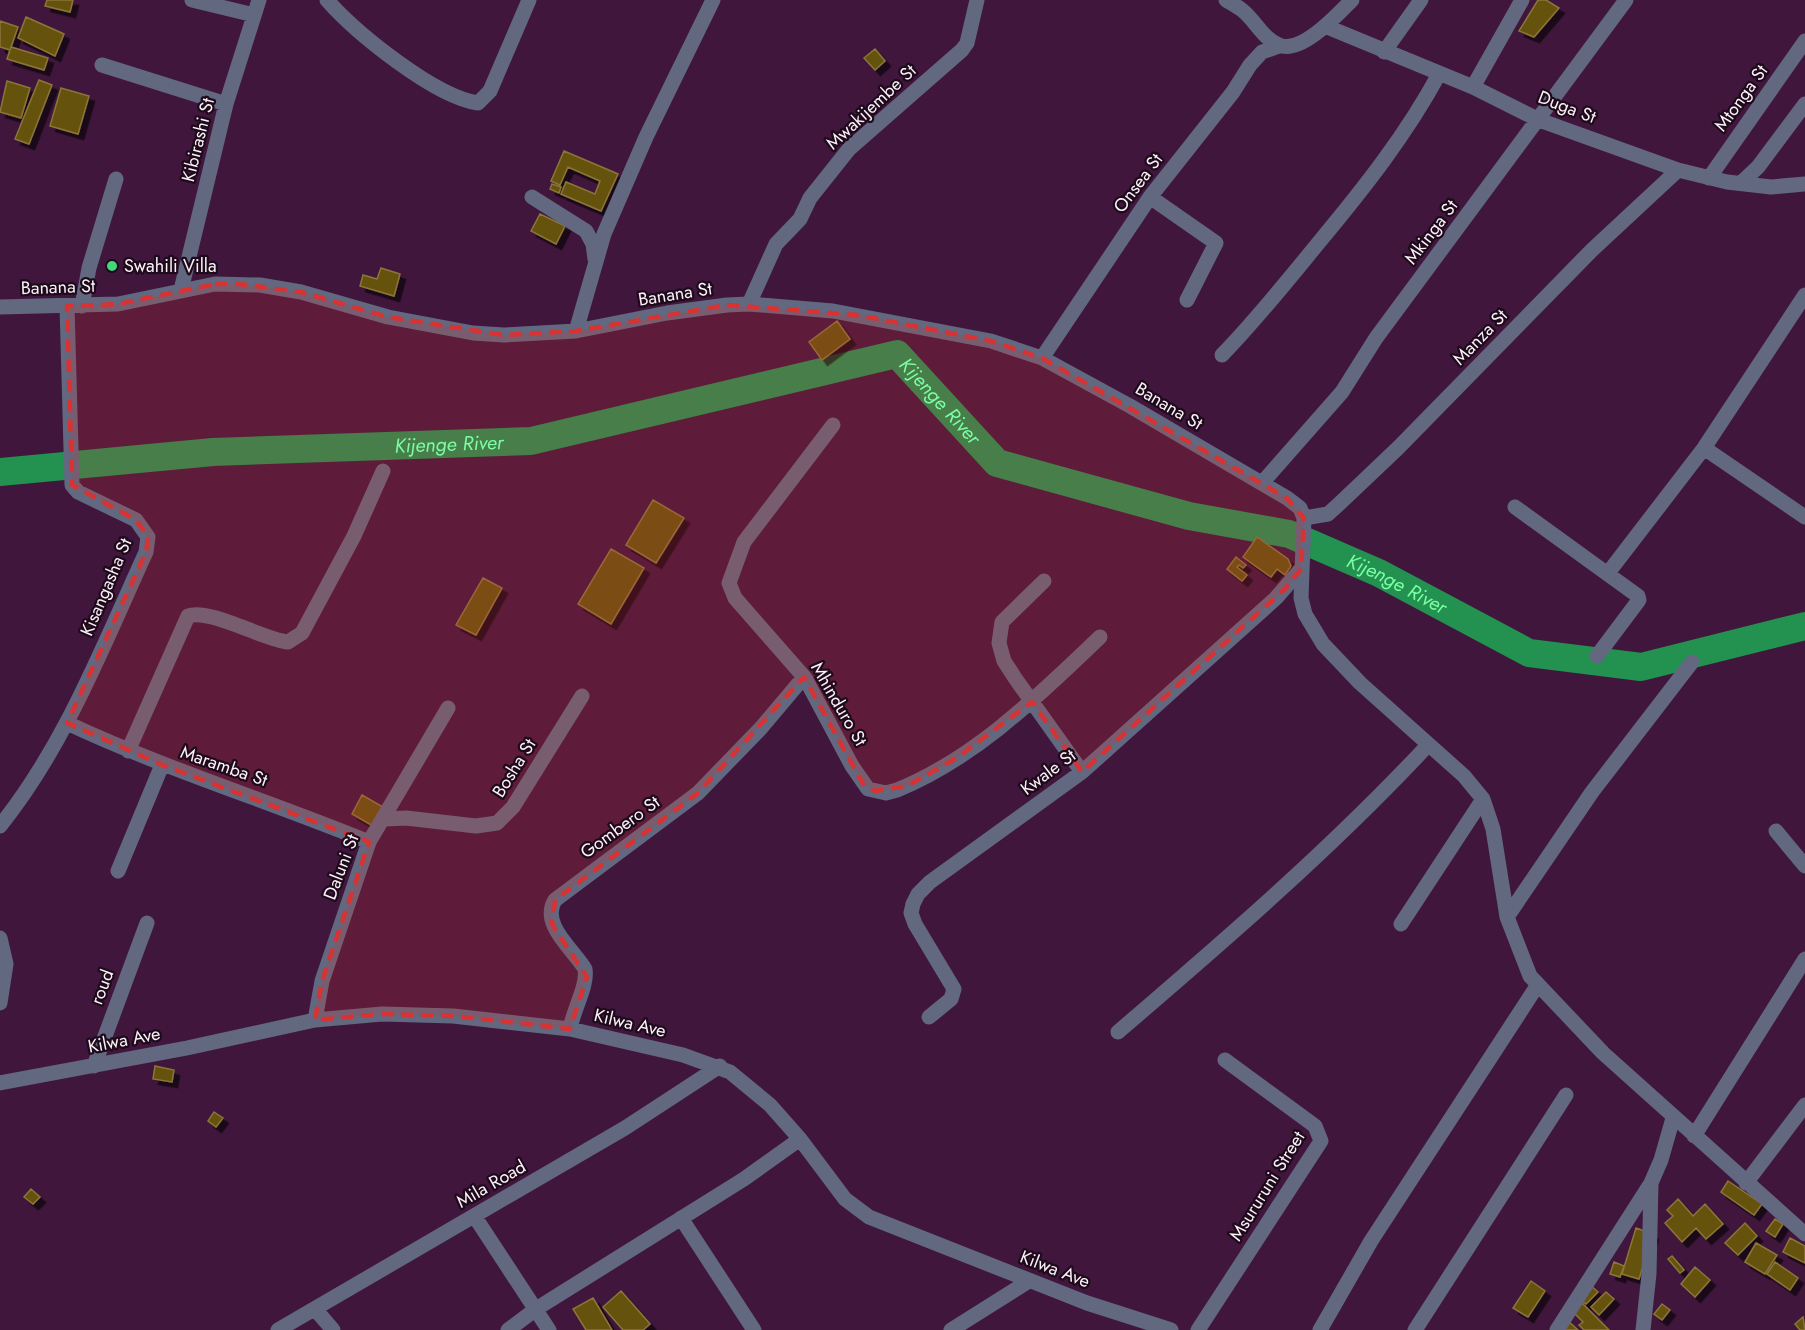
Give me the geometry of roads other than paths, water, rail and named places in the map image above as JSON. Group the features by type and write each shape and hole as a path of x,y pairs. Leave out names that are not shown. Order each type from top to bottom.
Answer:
{"street":[{"path":"192,0 256,8"},
{"path":"327,0 369,40 451,96 478,103 490,91 530,0"},
{"path":"576,331 595,259 646,137 713,0"},
{"name":"Mwakijembe St","path":"749,304 776,244 800,219 810,198 849,149 962,50 967,43 977,0"},
{"path":"1226,0 1243,11 1261,31 1280,46"},
{"name":"Onsea St","path":"1042,358 1150,197 1256,58 1268,48 1291,47 1307,40 1352,0"},
{"path":"1384,52 1421,0"},
{"path":"1473,87 1522,0"},
{"name":"Mkinga St","path":"1262,483 1342,392 1387,323 1626,0"},
{"name":"Kibirashi St","path":"181,290 226,104 256,8"},
{"name":"Duga St","path":"1325,26 1473,87 1539,120 1678,170 1709,178 1771,187 1805,184"},
{"name":"Mtonga St","path":"1709,178 1805,41"},
{"path":"102,65 226,104"},
{"path":"1222,355 1261,315 1362,190 1408,127 1439,74"},
{"path":"1741,183 1758,168 1805,104"},
{"name":"Manza St","path":"1303,523 1328,514 1339,504 1398,448 1593,250 1678,170"},
{"path":"74,306 89,268 116,179"},
{"path":"1150,197 1216,243 1187,300"},
{"path":"532,198 586,231 593,244 595,259"},
{"name":"Banana St","path":"0,308 118,304 215,284 260,285 301,292 388,317 473,333 528,334 576,331 690,309 749,304 833,311 991,341 1042,358 1122,401 1262,483 1300,508 1303,523"},
{"path":"1608,573 1704,448 1805,295"},
{"name":"Kisangasha St","path":"0,826 15,807 67,723 146,552 148,537 136,520 78,492 72,485 74,306"},
{"name":"Mhinduro St","path":"833,425 744,542 729,583 735,598 804,677 863,784 868,789 886,793 908,786 955,759 1032,702 1100,637"},
{"path":"1704,448 1805,517"},
{"path":"128,752 188,616 201,614 270,640 288,642 302,633 354,536 383,471"},
{"path":"1515,507 1638,596 1639,600 1597,656"},
{"path":"1303,523 1301,598 1305,615 1323,644 1360,683 1464,776 1484,799 1493,830 1506,917 1523,962 1537,986 1603,1053 1673,1118 1805,1234"},
{"name":"Kwale St","path":"929,1017 951,999 954,989 915,924 911,913 918,894 954,864 1082,772 1276,598 1302,562"},
{"path":"1044,581 1002,622 999,632 1004,661 1082,772"},
{"path":"1506,917 1592,792 1692,662"},
{"name":"Gombero St","path":"570,1029 573,1010 587,977 585,969 552,924 551,906 555,900 698,793 761,728 804,677"},
{"name":"Bosha St","path":"385,819 406,818 487,826 497,823 513,807 582,696"},
{"name":"Daluni St","path":"315,1020 322,981 369,842 385,819 448,708"},
{"name":"Maramba St","path":"67,723 128,752 266,800 369,842"},
{"path":"1118,1032 1228,938 1338,838 1428,745"},
{"path":"118,871 162,765"},
{"path":"1401,924 1484,799"},
{"path":"1776,831 1805,866"},
{"name":"roud","path":"94,1066 147,923"},
{"path":"0,938 6,964 0,1003"},
{"path":"1694,1136 1805,959"},
{"path":"1320,1330 1371,1241 1537,986"},
{"name":"Kilwa Ave","path":"0,1083 315,1020 382,1014 441,1016 570,1029 720,1066 770,1105 800,1139 845,1199 859,1211 1029,1281 1171,1330"},
{"name":"Msururuni Street","path":"1198,1330 1321,1141 1315,1126 1225,1060"},
{"name":"Mila Road","path":"278,1330 671,1100 720,1066"},
{"path":"1415,1330 1566,1095"},
{"path":"1746,1183 1805,1105"},
{"path":"1557,1330 1652,1183 1673,1118"},
{"path":"508,1330 536,1309 744,1179 800,1139"},
{"path":"1643,1330 1652,1183"},
{"path":"475,1216 549,1330"},
{"path":"681,1218 754,1330"},
{"path":"951,1330 1029,1281"},
{"path":"315,1309 333,1330"}],"waterway":[{"name":"Kijenge River","path":"0,472 213,452 531,441 897,354 997,463 1189,516 1289,534 1379,573 1529,653 1641,667 1805,626"}],"place":[{"name":"Swahili Villa","path":"112,266"}]}
